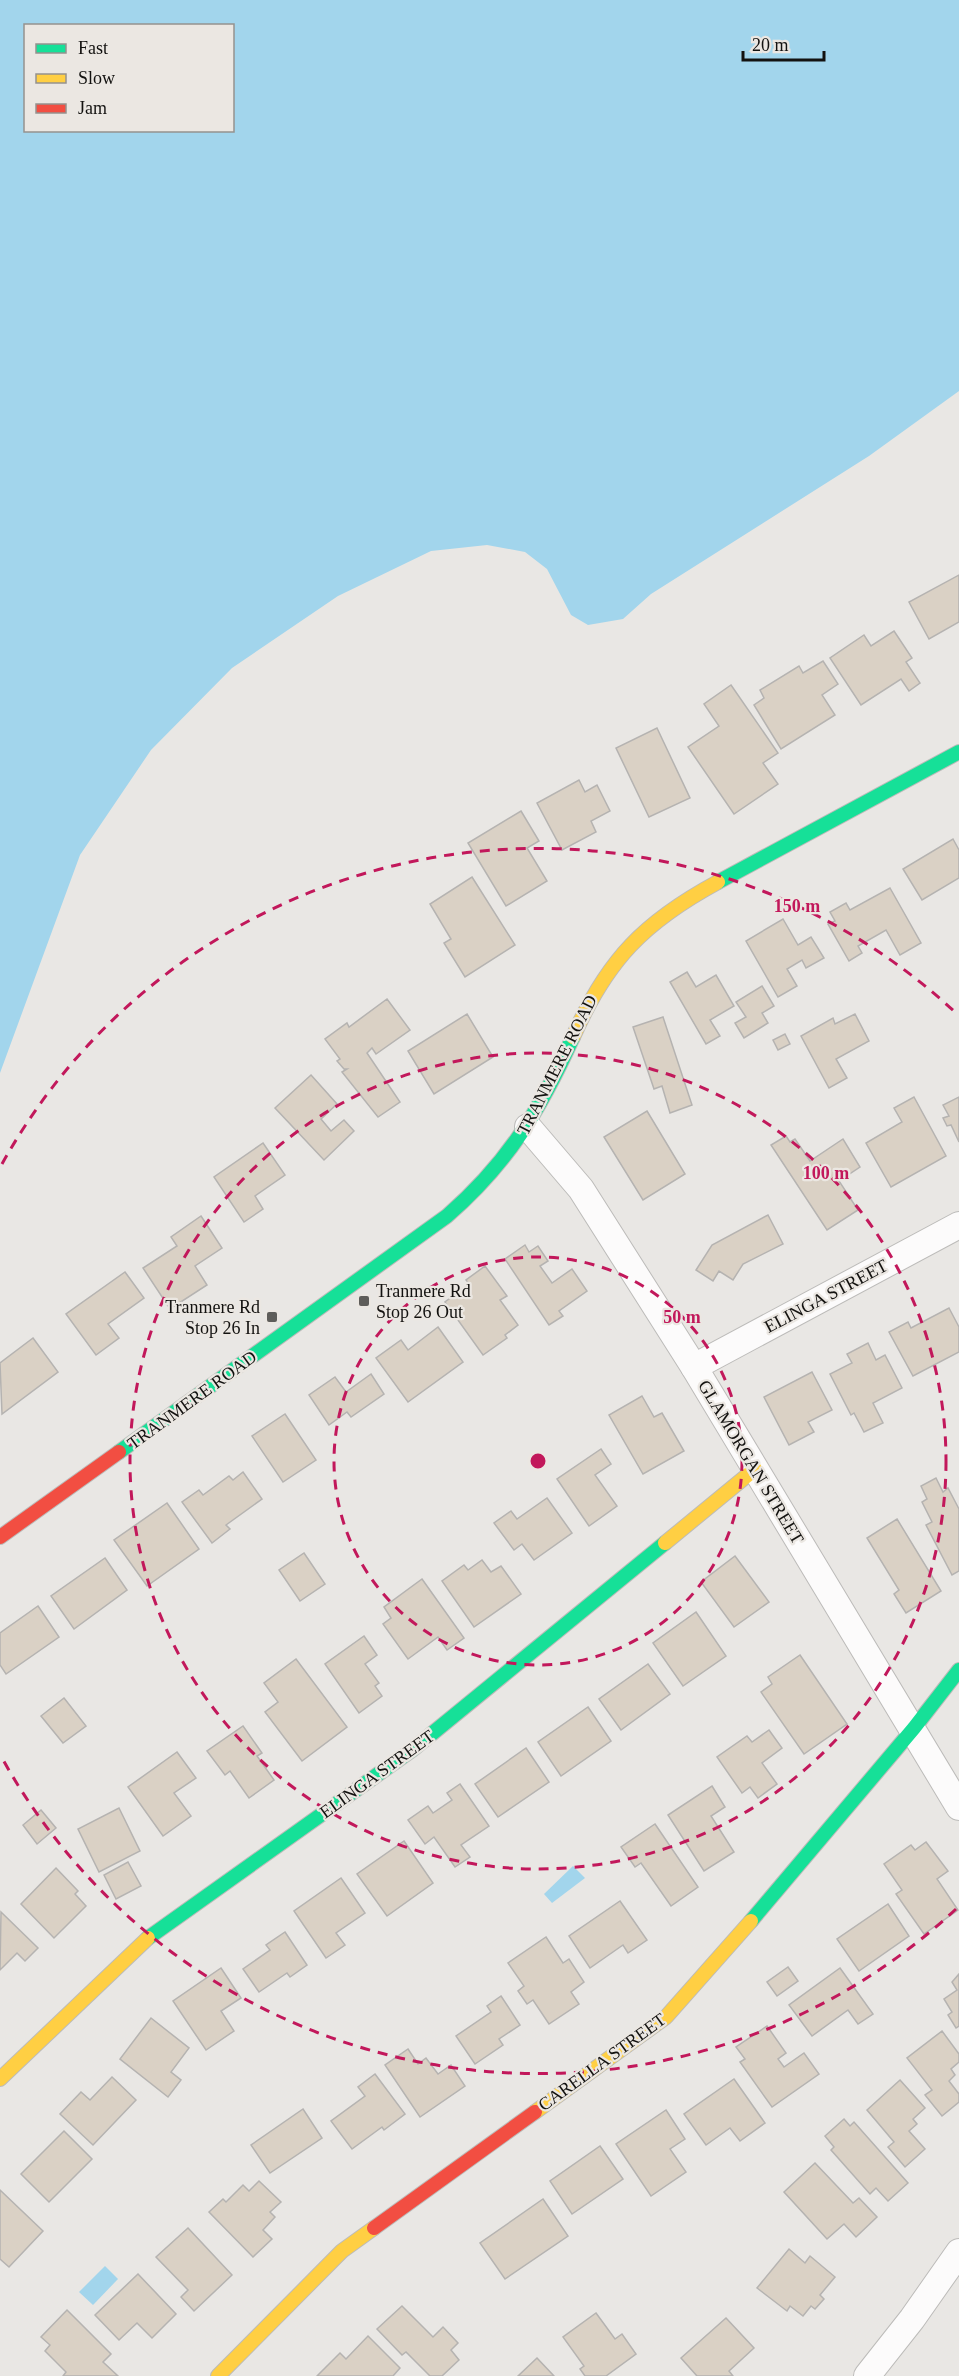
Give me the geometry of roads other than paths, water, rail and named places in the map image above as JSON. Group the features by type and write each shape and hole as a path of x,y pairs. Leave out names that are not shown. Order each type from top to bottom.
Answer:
{"street":[{"name":"TRANMERE ROAD","path":"0,1537 447,1216 479,1188 528,1127 599,984 624,950 655,921 686,899 959,752"},
{"name":"GLAMORGAN STREET","path":"528,1127 581,1189 694,1367 914,1728 932,1764 959,1807"},
{"name":"ELINGA STREET","path":"694,1367 959,1225"},
{"name":"ELINGA STREET","path":"0,2079 92,1987 139,1945 412,1750 755,1469"},
{"name":"CARELLA STREET","path":"218,2376 342,2251 666,2017 693,1989 914,1728 959,1670"},
{"path":"867,2376 912,2319 959,2252"}],"water":[{"path":"0,0 959,0 959,391 869,456 651,594 623,619 588,625 571,615 547,569 525,552 487,545 431,551 338,596 232,668 151,750 80,855 0,1073"},
{"path":"573,1866 585,1878 552,1903 544,1894"},
{"path":"105,2266 118,2279 93,2305 79,2292"}],"place":[{"name":"Tranmere Rd Stop 26 Out","path":"364,1301"},
{"name":"Tranmere Rd Stop 26 In","path":"272,1317"}]}
